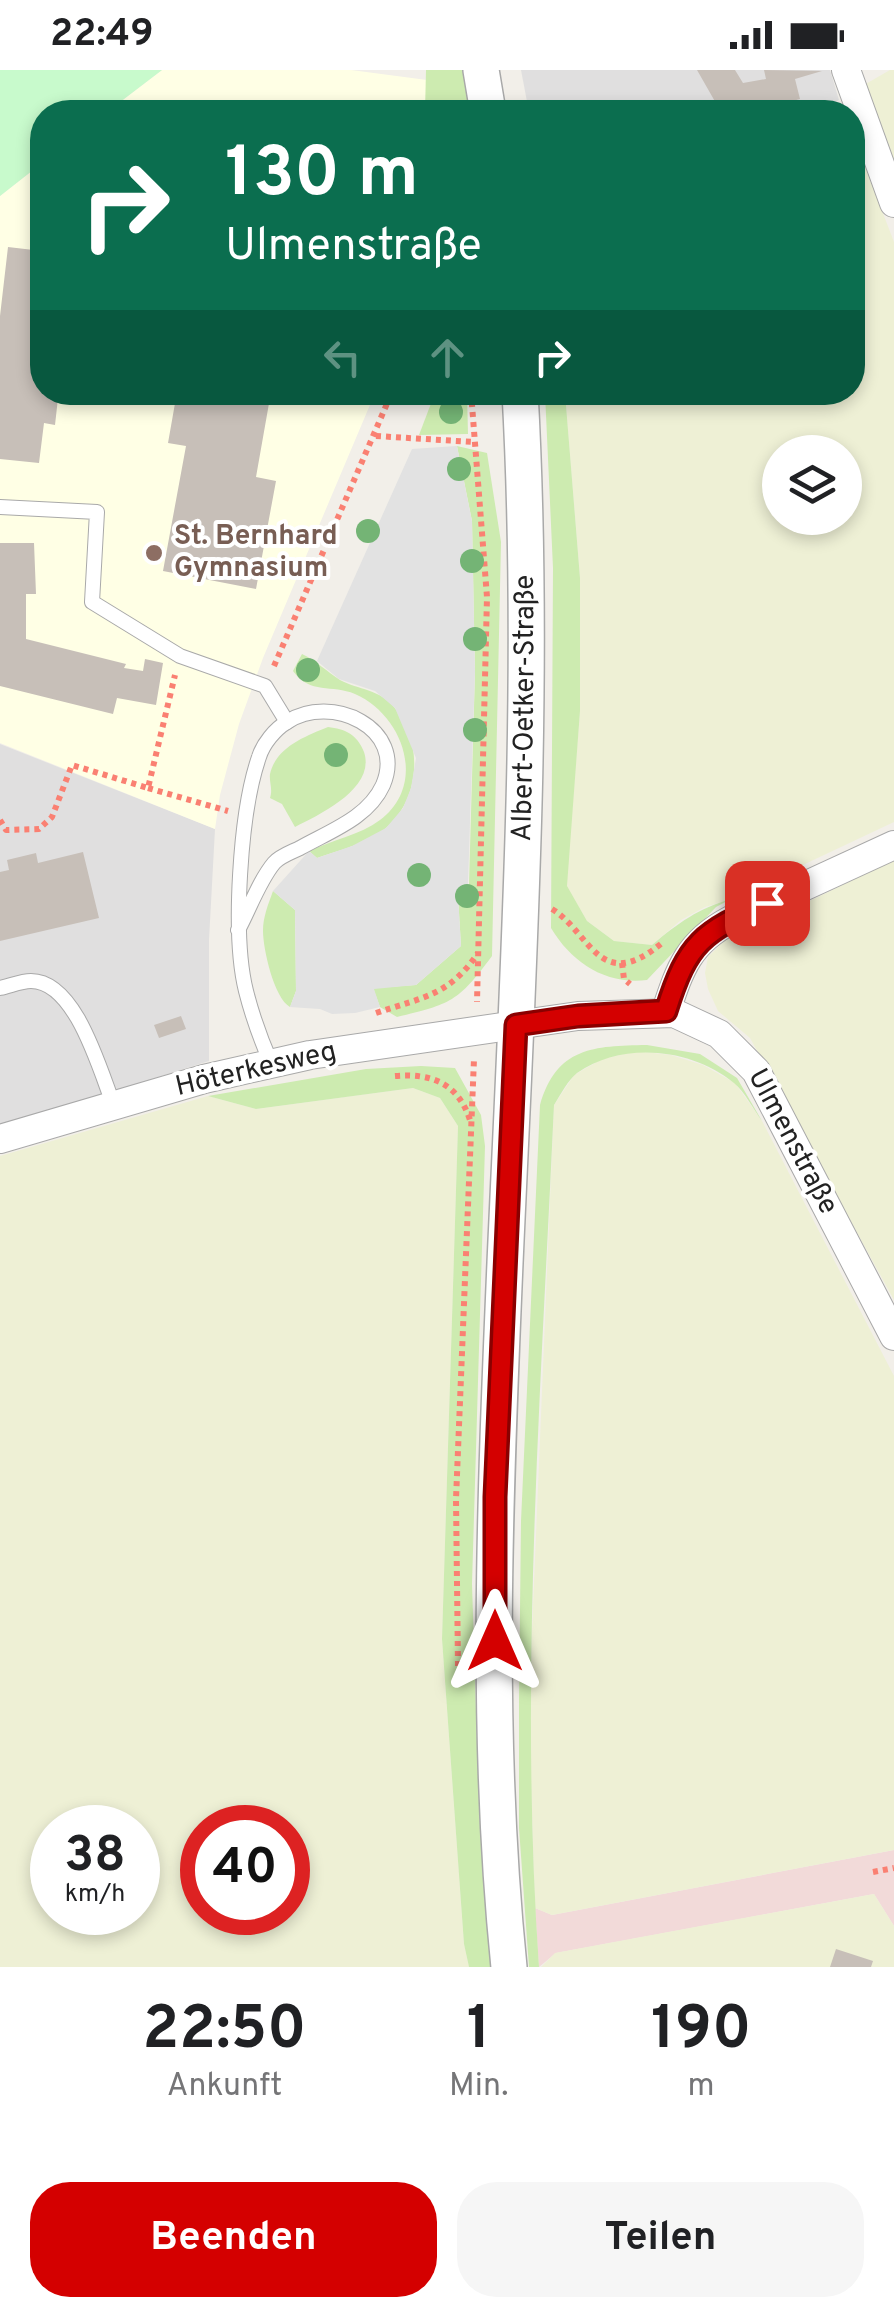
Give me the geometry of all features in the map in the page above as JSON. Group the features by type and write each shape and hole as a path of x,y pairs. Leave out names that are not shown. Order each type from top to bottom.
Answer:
{"street":[{"path":"480,70 486,100"},
{"path":"846,70 857,100"},
{"path":"865,123 894,203"},
{"name":"Albert-Oetker-Straße","path":"509,1967 497,1779 495,1497 516,1025 526,623 520,405"},
{"path":"666,1011 689,954 708,934 894,845"},
{"name":"Ulmenstraße","path":"516,1025 578,1016 666,1011 693,1019 719,1034 756,1071 894,1336"},
{"name":"Höterkesweg","path":"0,1139 271,1063 516,1025"}],"lane":[{"path":"0,506 97,512 92,602 180,656 265,686 287,722"},
{"path":"238,930 275,862 359,815 374,802 385,780 387,758 369,726 352,714 329,710 304,714 287,722 259,755 248,816 238,930 245,989 271,1063"},
{"path":"0,988 34,981 62,994 86,1034 114,1106"}],"path":[{"path":"265,686 387,405"},
{"path":"472,405 487,597 478,952"},
{"path":"376,436 474,442"},
{"path":"148,788 180,656"},
{"path":"0,820 6,830 40,830 52,818 72,765 248,816"},
{"path":"380,1078 419,1075 446,1084 464,1105 471,1132"},
{"path":"873,1872 894,1868"}],"shaded area":[{"path":"162,70 351,70 427,80 426,100 123,100"},
{"path":"521,70 830,70 839,100 527,100"},
{"path":"894,70 894,162 864,85"},
{"path":"865,166 894,242 894,822 731,899 705,907 681,920 652,945 614,941 587,921 566,886 580,711 580,578 566,405 865,405"},
{"name":"St. Bernhard Gymnasium","path":"30,172 30,405 370,405 263,658 239,724 215,829 0,743 0,196"},
{"path":"457,446 472,521 475,672 468,884 458,896 461,946 416,985 374,989 380,1007 332,1014 290,1007 296,991 295,910 273,891 309,851 317,858 386,828 403,808 416,758 395,708 375,691 339,679 317,661 412,449"},
{"path":"0,744 215,829 209,940 209,1061 0,1127"},
{"path":"894,860 894,1300 750,1038 718,1011 705,973 708,957 729,936"},
{"path":"636,1051 671,1055 703,1065 735,1083 762,1121 894,1376 894,1850 552,1915 535,1908 530,1752 554,1105 574,1075 602,1059"},
{"path":"413,1088 440,1098 458,1126 442,1639 464,1944 469,1967 0,1967 0,1156 208,1096 256,1109"},
{"path":"894,1850 894,1926 874,1894 556,1953 539,1967 535,1908 552,1915"},
{"path":"874,1894 894,1926 894,1967 541,1967 555,1953"}],"green space":[{"path":"0,70 162,70 123,100 30,100 30,172 0,196"},
{"path":"426,70 463,70 467,100 425,100"},
{"path":"430,405 467,405 468,434 419,435"},
{"path":"546,405 566,405 580,578 580,711 567,886 587,921 614,941 652,945 689,917 731,899 716,907 647,980 618,979 592,969 569,952 551,928 553,568"},
{"path":"457,446 487,453 501,542 492,956 452,999 397,1017 380,1007 373,988 416,985 461,946 458,896 469,884 475,672 472,521"},
{"path":"302,654 340,680 388,701 403,721 413,752 412,785 398,815 380,833 317,858 309,851 380,820 395,805 406,770 397,734 386,717 355,694 314,686 300,678 293,671"},
{"path":"328,727 345,731 358,741 366,765 362,777 344,798 295,827 282,804 270,798 270,774 285,750"},
{"path":"273,891 295,910 296,991 290,1007 274,984 265,949 264,921"},
{"path":"647,1045 700,1054 737,1078 762,1121 738,1087 717,1071 678,1056 657,1053 615,1056 595,1063 574,1076 554,1105 532,1644 533,1859 539,1967 529,1967 519,1828 521,1521 540,1105 556,1071 567,1061 594,1049"},
{"path":"455,1068 481,1115 485,1146 472,1584 477,1741 492,1967 469,1967 464,1944 442,1639 458,1126 440,1098 413,1088 256,1109 208,1096 366,1069"}],"building":[{"path":"697,70 735,70 743,83 766,79 764,70 822,71 795,79 800,99 796,100 714,100"},
{"path":"8,247 30,250 30,405 57,405 55,425 44,423 39,463 0,459 0,316"},
{"path":"175,405 269,405 256,477 276,481 256,589 163,571 186,446 168,443"},
{"path":"0,543 34,543 36,594 26,594 26,639 126,664 124,668 143,671 145,659 163,663 156,705 117,698 113,714 0,686"},
{"path":"83,852 99,918 0,941 0,872 9,870 7,860 36,853 38,863"},
{"path":"181,1016 186,1029 159,1038 154,1025"},
{"path":"836,1949 873,1961 871,1967 830,1967"}],"place":[{"name":"St. Bernhard Gymnasium","path":"154,553"}],"route":[{"path":"495,1641 495,1497 516,1025 578,1016 666,1011 679,973 694,946 718,926 767,903"}]}
